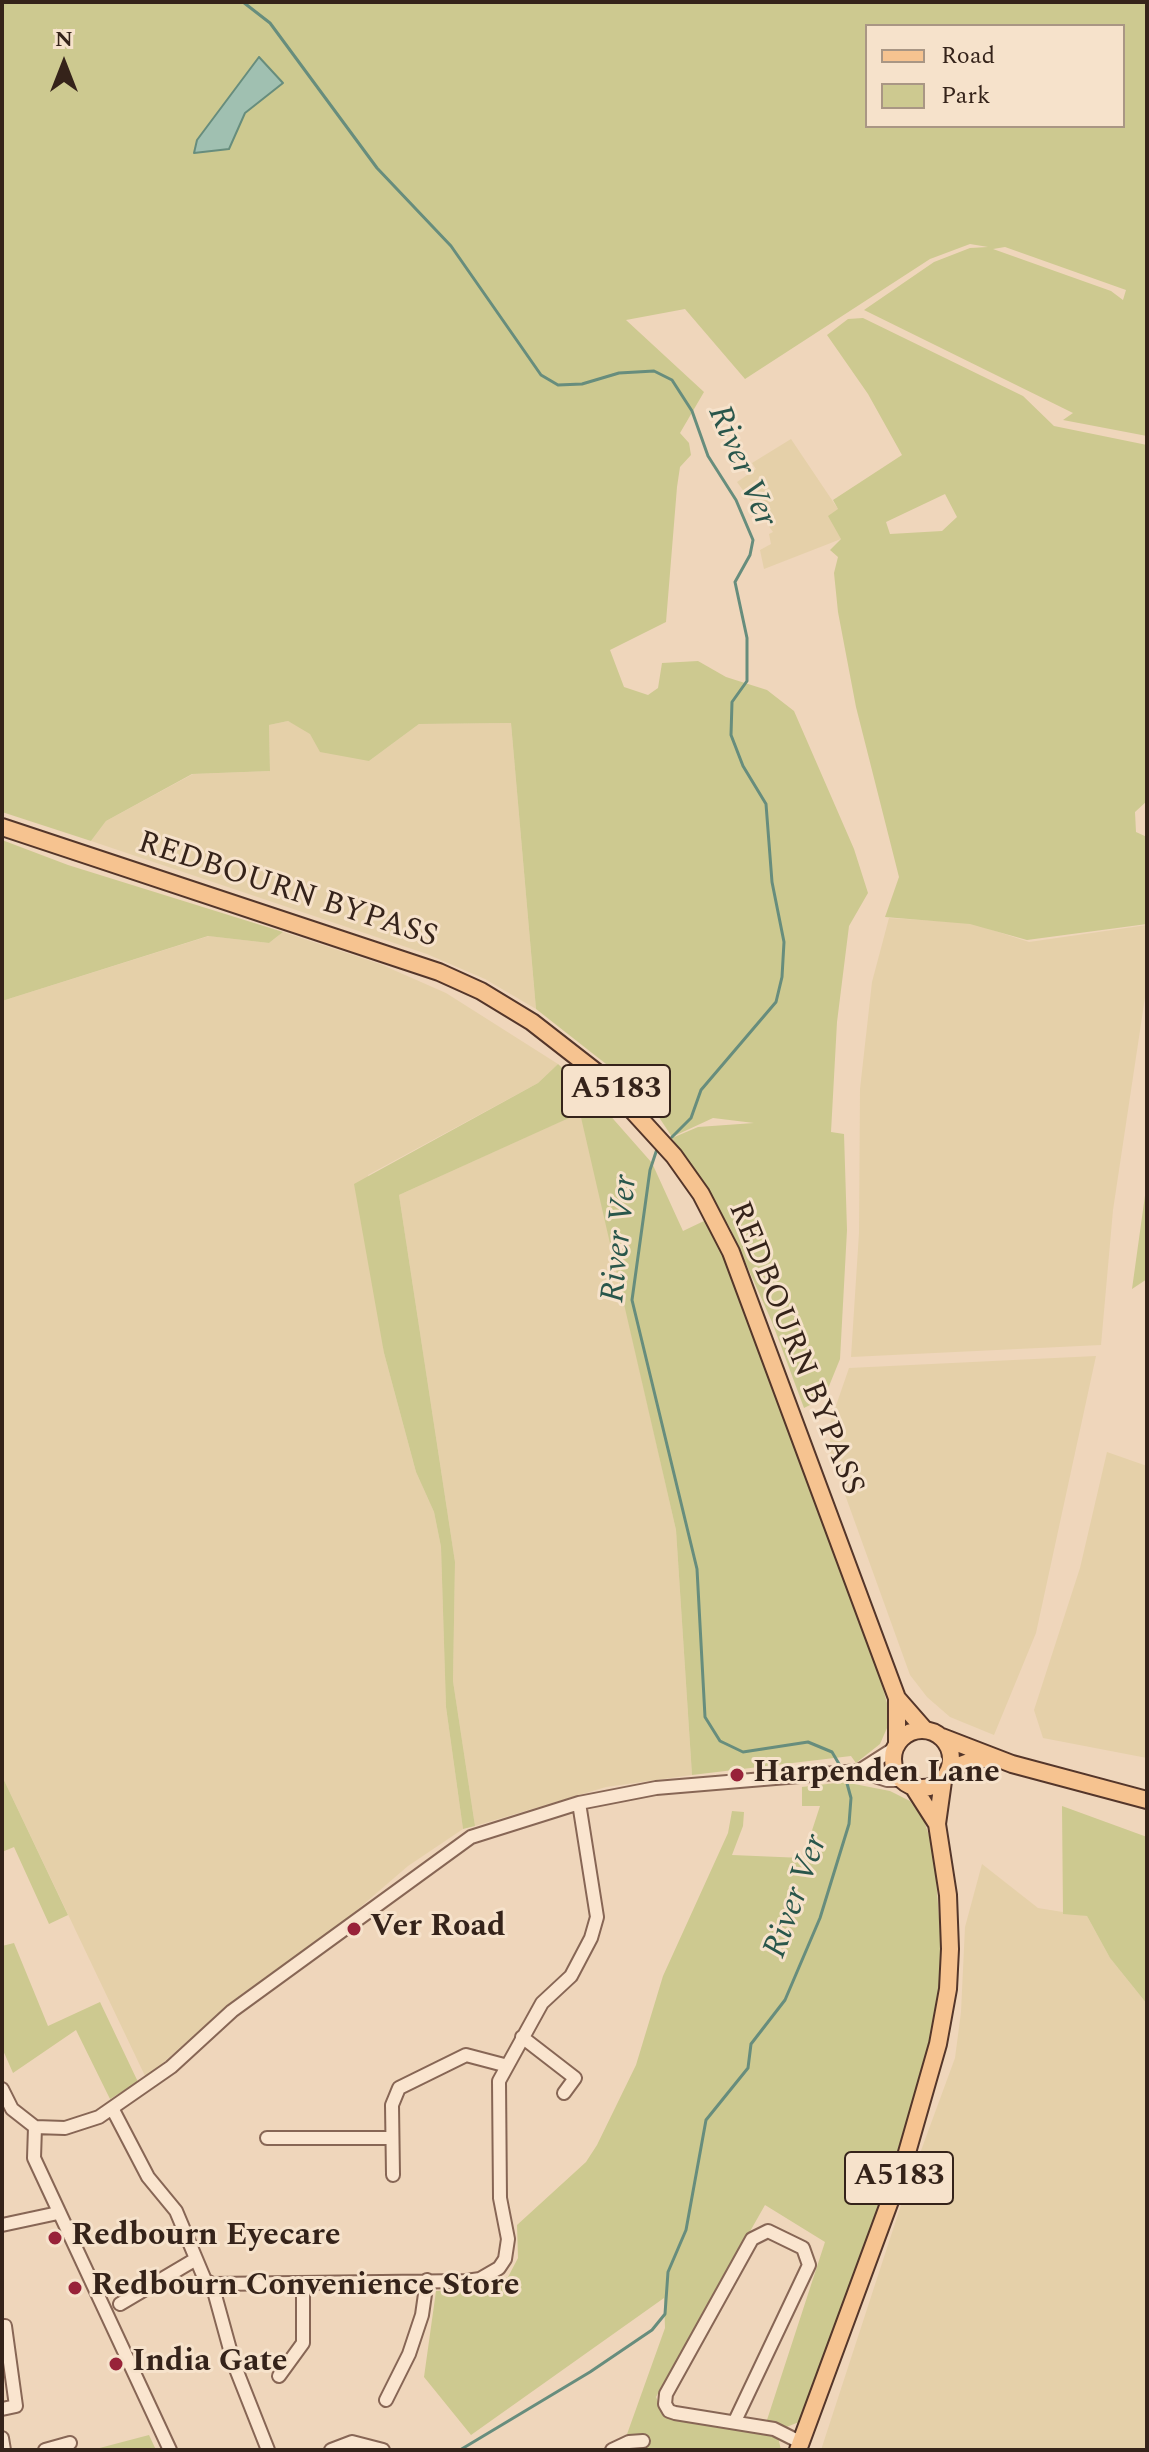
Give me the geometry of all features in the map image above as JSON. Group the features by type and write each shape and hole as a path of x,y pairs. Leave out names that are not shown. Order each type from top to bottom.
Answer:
{"main road":[{"name":"REDBOURN BYPASS","path":"2,827 439,972 532,1022 600,1075 674,1156 701,1194 731,1252 897,1698 925,1730"},
{"name":"REDBOURN BYPASS","path":"896,1746 897,1698"},
{"path":"995,1758 974,1760 930,1788 907,1784 894,1768 896,1746 911,1732 925,1730 995,1758 1147,1800"},
{"path":"942,1737 951,1750 947,1775"},
{"name":"A5183","path":"800,2446 904,2163 938,2044 948,1989 950,1949 948,1895 937,1824 947,1775"},
{"name":"A5183","path":"907,1784 937,1824"}],"street":[{"path":"854,1772 896,1746"},
{"path":"2,2089 12,2109 35,2127 54,2129 77,2125 112,2108 171,2067 232,2011 439,1857 471,1837 579,1803 656,1788 854,1772 907,1784"},
{"path":"112,2108 148,2177 176,2211 205,2280 212,2284 480,2279 490,2275 505,2259 508,2239 500,2198 496,2102 504,2065 542,2003 571,1976 591,1938 597,1917 579,1803"},
{"path":"522,2037 575,2078 564,2093"},
{"path":"393,2175 393,2098 409,2080 466,2055 504,2065"},
{"path":"35,2127 34,2158 58,2213 112,2308 170,2450"},
{"path":"267,2138 392,2138"},
{"path":"2,2225 58,2213"},
{"path":"735,2421 809,2265 803,2248 768,2231 752,2239 664,2399 669,2411 774,2429 800,2446"},
{"path":"112,2308 196,2259"},
{"path":"386,2400 409,2354 422,2315 427,2280"},
{"path":"279,2376 303,2343 303,2283"},
{"path":"212,2284 234,2364 268,2450"},
{"path":"2,2326 5,2326 16,2406 2,2409"},
{"path":"2,2438 4,2450"},
{"path":"612,2450 629,2442 643,2441"},
{"path":"331,2450 352,2442 383,2450"},
{"path":"45,2450 70,2443"}],"shaded area":[{"path":"259,57 283,83 245,113 229,149 194,153 197,140"},
{"path":"791,439 838,509 841,539 764,569 760,550 771,544 769,534 773,532 737,482 756,469 752,463"},
{"path":"288,721 369,761 419,724 511,723 536,1009 485,979 427,954 91,841 106,821 193,774 270,771 269,725"},
{"path":"889,918 971,923 1029,942 1147,925 1147,984 1113,1210 1101,1345 851,1357 859,1233 860,1089 872,982"},
{"path":"283,932 380,964 446,993 558,1064 538,1083 368,1175 384,1353 416,1472 434,1512 441,1547 446,1707 463,1829 408,1866 343,1922 232,2001 146,2078 2,1776 2,1001 209,936 269,943"},
{"path":"581,1112 676,1530 692,1775 606,1787 475,1826 453,1681 455,1562 399,1195"},
{"path":"1096,1356 1036,1633 994,1735 950,1717 927,1697 910,1675 830,1453 830,1423 849,1368"},
{"path":"1107,1452 1147,1466 1147,1758 1043,1738 1034,1710 1080,1568"},
{"path":"982,1864 1038,1908 1087,1916 1110,1958 1147,2004 1147,2450 821,2450 901,2205 955,2058 961,2012 965,1927"}],"green space":[{"path":"2,2 1147,2 1147,436 1063,420 1073,413 864,310 934,262 970,248 988,247 970,244 930,259 745,379 685,309 626,320 704,392 680,433 689,443 691,455 680,467 677,487 666,622 610,650 624,687 648,695 658,688 662,663 698,661 726,677 767,690 794,711 854,849 868,893 849,926 837,1022 831,1132 844,1134 847,1230 840,1359 827,1391 816,1402 804,1408 772,1322 730,1228 672,1138 698,1127 754,1123 713,1118 672,1137 643,1093 536,1009 511,723 419,724 369,761 320,752 310,734 288,721 269,725 270,771 192,774 106,821 91,841 2,812","holes":["1005,247 1126,290 1123,300 1111,291 993,249"]},
{"path":"863,318 1023,396 1054,426 1147,445 1147,801 1135,812 1136,832 1147,837 1147,924 1027,940 970,924 885,917 899,877 856,707 838,612 834,573 838,557 830,550 841,539 828,516 838,509 833,500 902,455 868,394 827,335 848,319","holes":["945,494 957,517 942,531 890,534 886,522"]},
{"path":"2,840 68,865 283,932 269,943 208,936 2,1001"},
{"path":"558,1064 600,1104 652,1163 683,1231 704,1221 725,1259 775,1379 876,1664 887,1703 887,1728 880,1744 856,1763 851,1756 692,1775 676,1530 580,1113 399,1195 455,1562 453,1681 475,1826 463,1829 446,1707 441,1547 434,1512 416,1472 384,1353 354,1184 538,1083"},
{"path":"1147,1181 1147,1279 1132,1289"},
{"path":"2,1776 68,1915 49,1924 14,1847 2,1852"},
{"path":"844,1782 890,1791 910,1801 924,1821 934,1850 941,1945 938,2012 910,2124 799,2422 784,2428 766,2423 825,2242 765,2205 656,2397 665,2417 769,2433 778,2437 781,2450 619,2450 633,2448 626,2437 665,2328 664,2298 471,2435 424,2377 436,2291 481,2288 508,2277 518,2258 517,2225 586,2162 597,2145 636,2065 663,1976 728,1833 732,1811 744,1812 743,1826 732,1855 803,1858 820,1806 802,1806 802,1787"},
{"path":"1062,1806 1147,1837 1147,2004 1110,1958 1087,1916 1063,1914"},
{"path":"14,1943 48,2026 100,2002 138,2082 110,2099 76,2030 13,2073 2,2048 2,1946"},
{"path":"149,2435 156,2450 92,2450"}],"waterway":[{"name":"River Ver","path":"243,2 270,23 377,168 451,246 541,375 558,385 582,384 619,373 654,371 672,380 692,411 708,456 736,500 753,540 750,555 735,582 747,638 747,681 732,702 731,735 743,766 766,804 772,882 784,942 782,977 776,1002 701,1090 691,1118 672,1137"},
{"name":"River Ver","path":"657,1149 650,1170 632,1300 697,1569 705,1717 720,1741 743,1752 808,1742 832,1752 842,1769"},
{"name":"River Ver","path":"460,2450 590,2372 652,2330 665,2314 668,2272 686,2230 706,2120 748,2068 751,2044 785,2000 820,1918 849,1824 851,1798 845,1776"}],"place":[{"name":"Harpenden Lane","path":"737,1775"},
{"name":"Ver Road","path":"354,1929"},
{"name":"Redbourn Eyecare","path":"55,2238"},
{"name":"Redbourn Convenience Store","path":"75,2288"},
{"name":"India Gate","path":"116,2364"}]}
